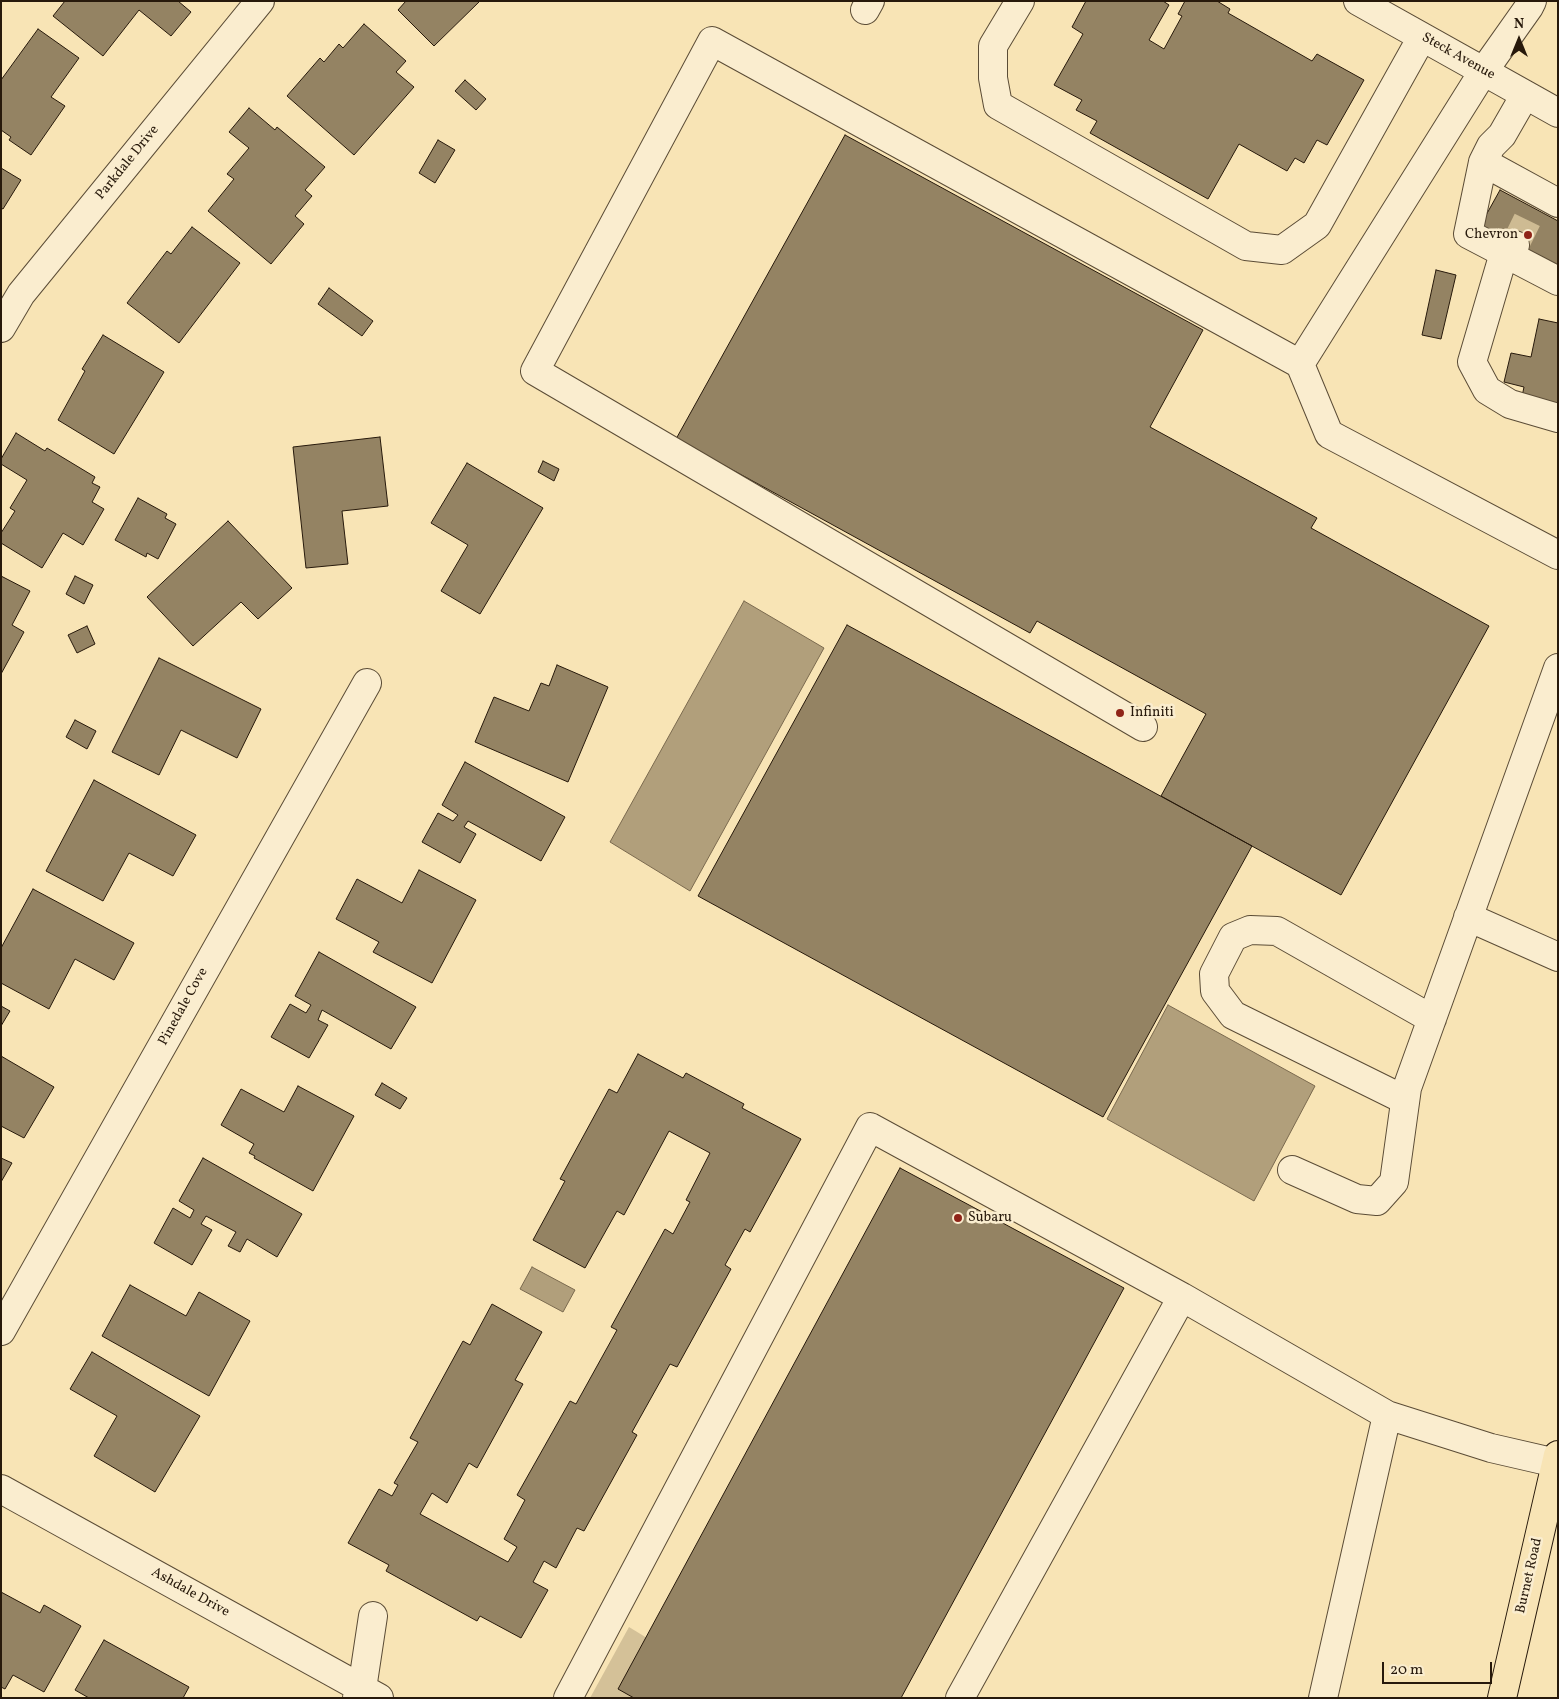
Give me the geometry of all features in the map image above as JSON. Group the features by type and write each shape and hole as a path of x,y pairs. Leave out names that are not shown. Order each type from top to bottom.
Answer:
{"main road":[{"name":"Burnet Road","path":"1502,1698 1557,1459"}],"street":[{"name":"Parkdale Drive","path":"1,328 21,294 260,1"},
{"path":"1020,1 993,46 993,78 998,105 1246,246 1282,250 1317,225 1422,37"},
{"path":"1300,364 1483,72 1532,1"},
{"name":"Steck Avenue","path":"1367,3 1483,72 1558,112"},
{"path":"1143,727 536,371 712,41 1300,364 1329,434 1558,554"},
{"path":"1525,95 1502,135 1491,146 1483,162 1468,234 1510,249 1558,281"},
{"path":"1483,162 1544,202"},
{"path":"1510,249 1472,362 1487,390 1510,404 1558,418"},
{"path":"1292,1170 1358,1199 1377,1200 1394,1182 1407,1088 1558,668"},
{"name":"Pinedale Cove","path":"1,1331 367,682"},
{"path":"1468,917 1558,957"},
{"path":"1405,1100 1233,1015 1215,991 1214,974 1233,937 1250,930 1277,932 1432,1019"},
{"path":"568,1698 870,1126 1182,1297 1387,1415 1491,1448 1557,1459"},
{"path":"960,1698 1182,1297"},
{"path":"1323,1698 1387,1415"},
{"name":"Ashdale Drive","path":"1,1489 366,1695"},
{"path":"366,1695 373,1616"}],"shaded area":[{"path":"744,601 824,648 690,891 610,842"},
{"path":"1168,1005 1315,1086 1254,1201 1107,1119"},
{"path":"532,1267 575,1290 563,1312 520,1289"},
{"path":"629,1627 745,1698 590,1698"}],"building":[{"path":"65,1 178,1 191,12 171,36 139,10 103,56 53,16"},
{"path":"406,1 480,1 434,46 398,10"},
{"path":"1086,1 1163,1 1169,5 1149,40 1164,49 1182,16 1178,14 1185,1 1217,1 1230,9 1228,13 1312,61 1317,54 1364,80 1327,145 1317,140 1304,163 1295,158 1287,171 1239,144 1208,199 1090,133 1097,121 1076,110 1082,100 1054,85 1083,34 1072,27"},
{"path":"364,24 406,61 396,72 414,87 354,155 287,96 320,58 324,62 339,44 343,48"},
{"path":"38,29 79,58 51,97 65,106 31,155 9,140 11,137 1,130 1,80"},
{"path":"465,80 486,99 476,110 455,91"},
{"path":"249,108 275,130 277,127 325,167 305,190 312,196 295,216 304,224 271,264 208,211 234,179 227,174 249,148 229,132"},
{"path":"845,135 1203,330 1150,427 1317,518 1311,528 1489,626 1341,895 1161,796 1206,714 1037,621 1030,633 676,439"},
{"path":"438,140 455,150 435,183 419,173"},
{"path":"1,168 21,180 3,209 1,208"},
{"name":"Chevron","path":"1500,190 1558,221 1558,268 1480,226"},
{"path":"192,227 240,263 179,343 127,303 167,251 171,254"},
{"path":"1436,270 1456,275 1441,339 1422,335"},
{"path":"329,288 373,321 362,336 318,304"},
{"path":"1539,319 1558,323 1558,429 1517,420 1524,387 1504,382 1511,353 1531,357"},
{"path":"103,335 164,372 114,454 58,420 85,371 82,369"},
{"path":"16,433 45,451 47,448 95,477 92,483 100,487 92,502 104,509 83,545 63,533 42,568 1,543 1,533 15,511 10,508 27,480 1,464 1,459"},
{"path":"380,437 388,506 342,511 348,564 306,568 293,447"},
{"path":"543,461 559,469 554,481 538,472"},
{"path":"467,463 543,508 480,614 441,591 468,545 431,523"},
{"path":"138,498 167,514 165,518 176,524 158,559 147,553 146,557 115,540"},
{"path":"228,521 292,588 258,619 241,602 193,646 147,597"},
{"path":"1,576 30,591 12,625 24,632 1,674"},
{"path":"75,576 93,585 84,604 66,594"},
{"path":"847,625 1252,846 1103,1117 698,896"},
{"path":"87,626 95,644 77,653 68,635"},
{"path":"159,658 261,709 237,758 181,730 159,775 112,752"},
{"path":"557,665 608,687 568,782 475,742 494,697 529,711 541,683 549,686"},
{"path":"75,720 96,731 87,749 66,737"},
{"path":"465,762 565,817 541,861 468,821 464,827 476,834 460,863 422,842 438,813 453,821 458,815 442,805"},
{"path":"94,780 196,835 173,876 129,853 103,901 46,871"},
{"path":"419,870 476,900 432,983 373,952 379,942 336,919 357,879 402,903"},
{"path":"33,889 134,943 114,980 75,959 49,1009 1,983 1,948"},
{"path":"319,952 416,1007 391,1049 322,1010 318,1020 328,1025 309,1058 271,1037 290,1004 306,1013 311,1005 295,996"},
{"path":"1,1006 10,1011 1,1026"},
{"path":"638,1054 683,1078 686,1073 744,1104 742,1108 801,1139 750,1232 745,1229 725,1265 731,1269 677,1367 670,1364 632,1432 637,1435 584,1531 577,1528 556,1568 544,1561 533,1582 548,1590 521,1638 480,1616 477,1621 386,1571 389,1565 348,1543 379,1489 392,1496 398,1485 394,1483 418,1442 410,1438 463,1341 470,1345 492,1304 542,1332 515,1380 523,1384 477,1468 469,1463 447,1503 432,1493 420,1514 508,1562 517,1547 504,1539 525,1500 517,1495 570,1401 576,1404 617,1330 611,1327 665,1229 673,1234 690,1202 686,1200 710,1153 669,1131 624,1215 617,1211 585,1268 533,1240 565,1181 560,1179 609,1089 617,1093"},
{"path":"1,1056 54,1087 24,1138 1,1126"},
{"path":"382,1083 407,1098 400,1109 375,1095"},
{"path":"298,1086 354,1116 313,1191 254,1158 255,1156 249,1153 254,1144 221,1125 241,1089 284,1112"},
{"path":"1,1158 12,1163 1,1182"},
{"path":"203,1158 302,1214 277,1257 247,1239 240,1252 228,1246 236,1232 206,1216 201,1224 212,1230 192,1265 154,1243 173,1208 190,1218 194,1210 179,1201"},
{"path":"900,1168 1124,1288 901,1698 634,1698 618,1689"},
{"path":"130,1285 186,1316 199,1292 250,1321 209,1396 102,1336"},
{"path":"92,1352 200,1416 155,1492 94,1456 117,1416 70,1389"},
{"path":"1,1592 40,1613 44,1605 81,1626 44,1692 13,1675 5,1689 1,1687"},
{"path":"104,1640 189,1687 183,1698 89,1698 75,1690"}],"tunnel":[{"path":"1515,245 1533,208"}],"place":[{"name":"Chevron","path":"1528,235"},
{"name":"Infiniti","path":"1120,713"},
{"name":"Subaru","path":"958,1218"}]}
